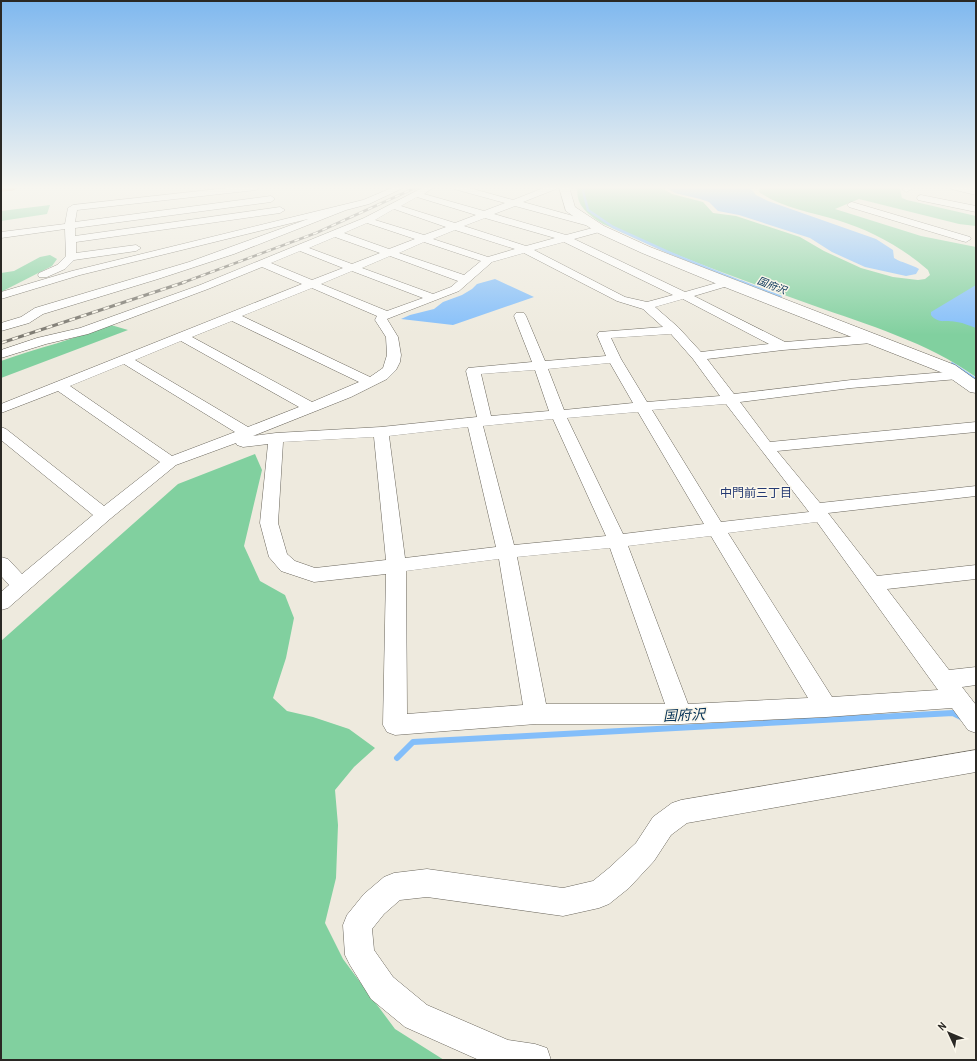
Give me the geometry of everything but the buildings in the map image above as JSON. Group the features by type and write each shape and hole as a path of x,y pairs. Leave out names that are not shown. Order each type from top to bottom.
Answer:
{"street":[{"path":"70,237 71,258"},
{"path":"70,240 96,237"},
{"path":"1,296 76,273 219,237"},
{"path":"1,327 25,320 39,311 152,277 234,250 269,237"},
{"path":"1,354 42,341 84,331 109,322 204,287 326,237"},
{"path":"344,237 466,280"},
{"path":"417,237 488,260"},
{"path":"1,408 430,237"},
{"path":"487,237 524,249 621,299 647,306 674,330 698,356 766,447 818,512 976,724"},
{"path":"559,237 685,296 783,346"},
{"path":"1,603 104,515 170,462 247,434 311,408 382,376 389,370 393,362 394,355 392,336 381,320 386,315 455,289 488,260 568,237"},
{"path":"618,237 646,250 727,283 949,369 976,388"},
{"path":"958,237 966,239 972,237"},
{"path":"14,292 24,284 61,266 71,258 208,239"},
{"path":"966,239 963,242 976,245"},
{"path":"300,248 433,298"},
{"path":"262,263 386,315"},
{"path":"647,306 727,283"},
{"path":"232,316 370,382"},
{"path":"520,316 558,414 617,541 680,714"},
{"path":"674,330 603,336 614,359 715,528 826,707"},
{"path":"181,336 311,408"},
{"path":"698,356 783,346 872,339"},
{"path":"124,359 247,434"},
{"path":"536,714 507,552 479,422 473,371 614,359"},
{"path":"217,446 276,438 381,432 558,414 731,399 851,384 958,375"},
{"path":"59,385 170,462"},
{"path":"766,447 976,427"},
{"path":"1,432 104,515"},
{"path":"381,432 396,566 395,725 536,714 680,714 826,707 951,689 976,676"},
{"path":"276,438 269,523 278,557 288,566 314,575 507,552 617,541 976,491"},
{"path":"1,564 21,586"},
{"path":"872,584 976,572"},
{"path":"535,1060 507,1056 416,1016 382,988 360,955 356,925 374,904 394,887 427,883 563,902 599,894 619,878 645,852 662,826 681,812 976,762"}],"green space":[{"path":"632,237 799,237 824,251 861,268 893,277 918,280 925,279 930,275 928,270 907,254 878,237 924,237 976,247 976,377 938,354 897,335 759,286"},
{"path":"50,255 57,259 52,266 1,292 1,273 14,271 40,257"},
{"path":"111,325 128,330 1,378 1,361"},
{"path":"255,454 262,470 244,546 260,581 285,595 294,618 286,658 273,698 287,711 313,717 349,729 375,748 354,767 335,790 338,825 336,878 325,923 343,959 395,1029 444,1060 1,1060 1,641 178,484"}],"water":[{"path":"805,237 869,237 876,239 893,250 894,258 919,269 916,274 906,276 865,267 832,252"},
{"path":"495,279 534,297 453,325 401,319 410,315 434,309 443,302 462,295 477,284"},
{"path":"976,285 976,328 960,322 936,320 931,315 931,312"}],"waterway":[{"name":"国府沢","path":"634,237 744,283"},
{"name":"国府沢","path":"741,282 780,297"},
{"name":"国府沢","path":"952,364 976,380"},
{"name":"国府沢","path":"397,758 413,742 953,713 963,718"}],"railway":[{"path":"182,283 307,237"},
{"path":"1,343 182,283"}],"district":[{"name":"中門前三丁目","path":"756,493"}]}
